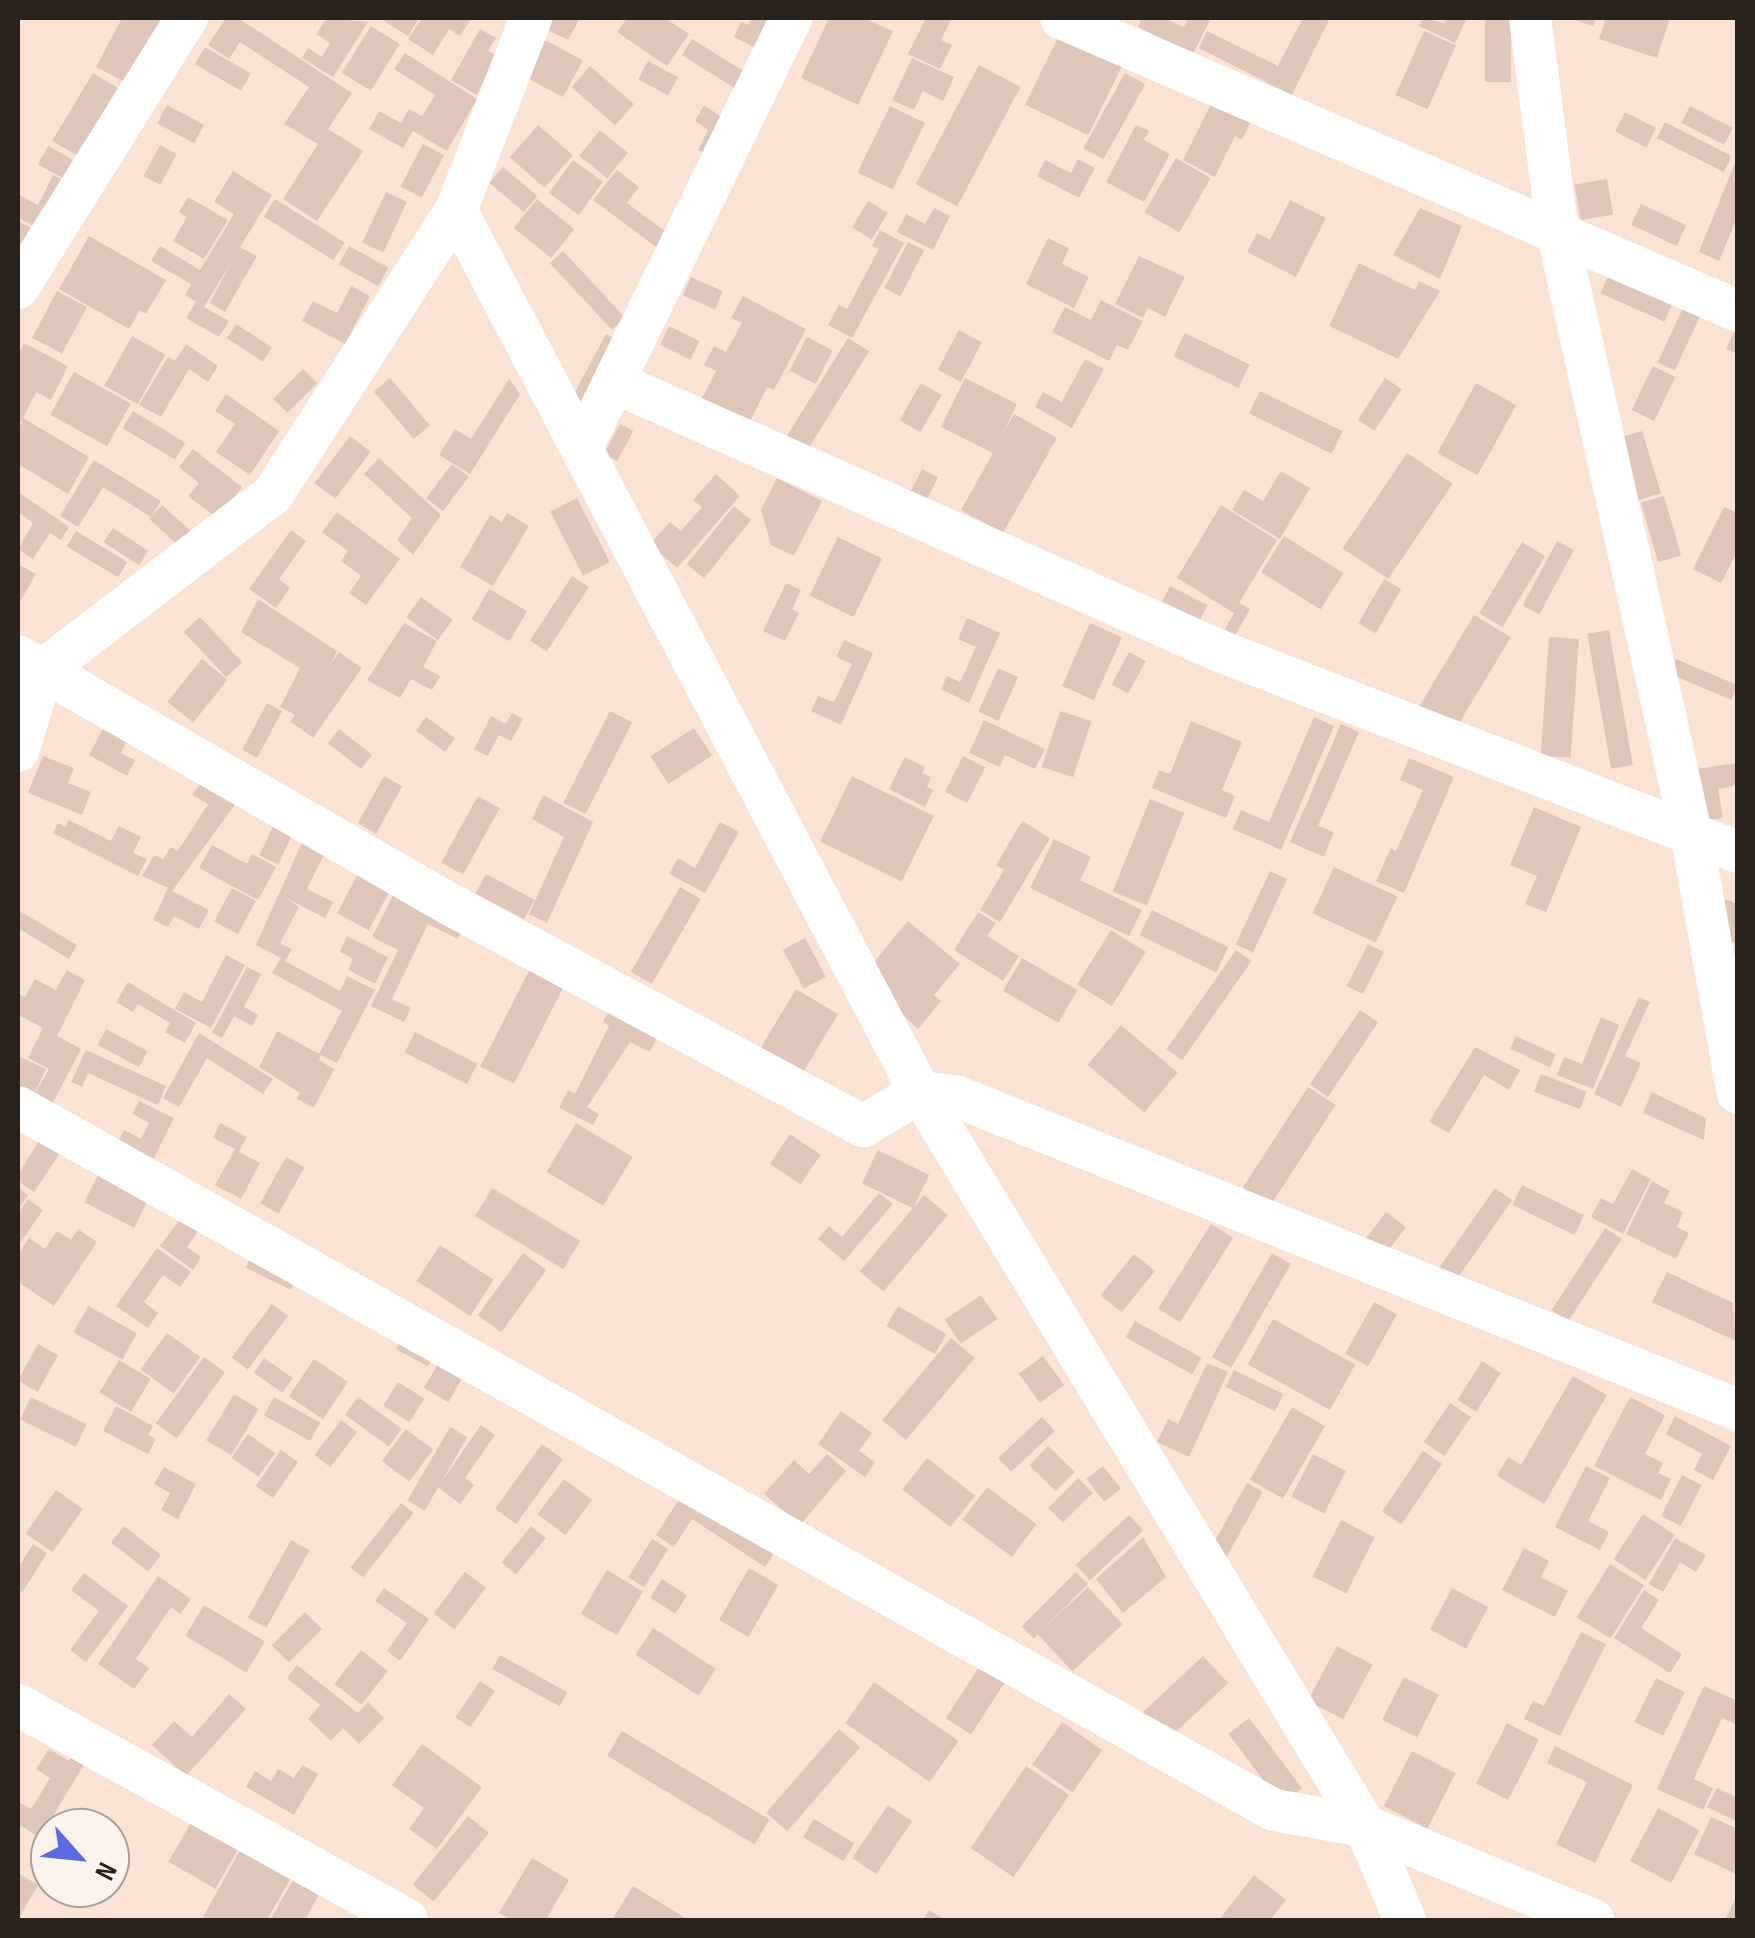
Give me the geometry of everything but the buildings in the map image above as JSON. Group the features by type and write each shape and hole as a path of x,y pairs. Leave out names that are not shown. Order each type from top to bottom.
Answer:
{"street":[{"path":"18,288 187,18"},
{"path":"18,751 30,663 273,494 456,210 530,18"},
{"path":"583,444 791,18"},
{"path":"1062,18 1738,311"},
{"path":"1530,18 1558,236 1692,833 1738,1093"},
{"path":"456,210 583,444 920,1092 1364,1826 1405,1920"},
{"path":"616,383 1220,651 1738,852"},
{"path":"30,663 452,905 864,1126 920,1092 958,1097 1738,1410"},
{"path":"18,1106 1274,1810 1364,1826 1593,1920"},
{"path":"18,1706 407,1920"}]}
